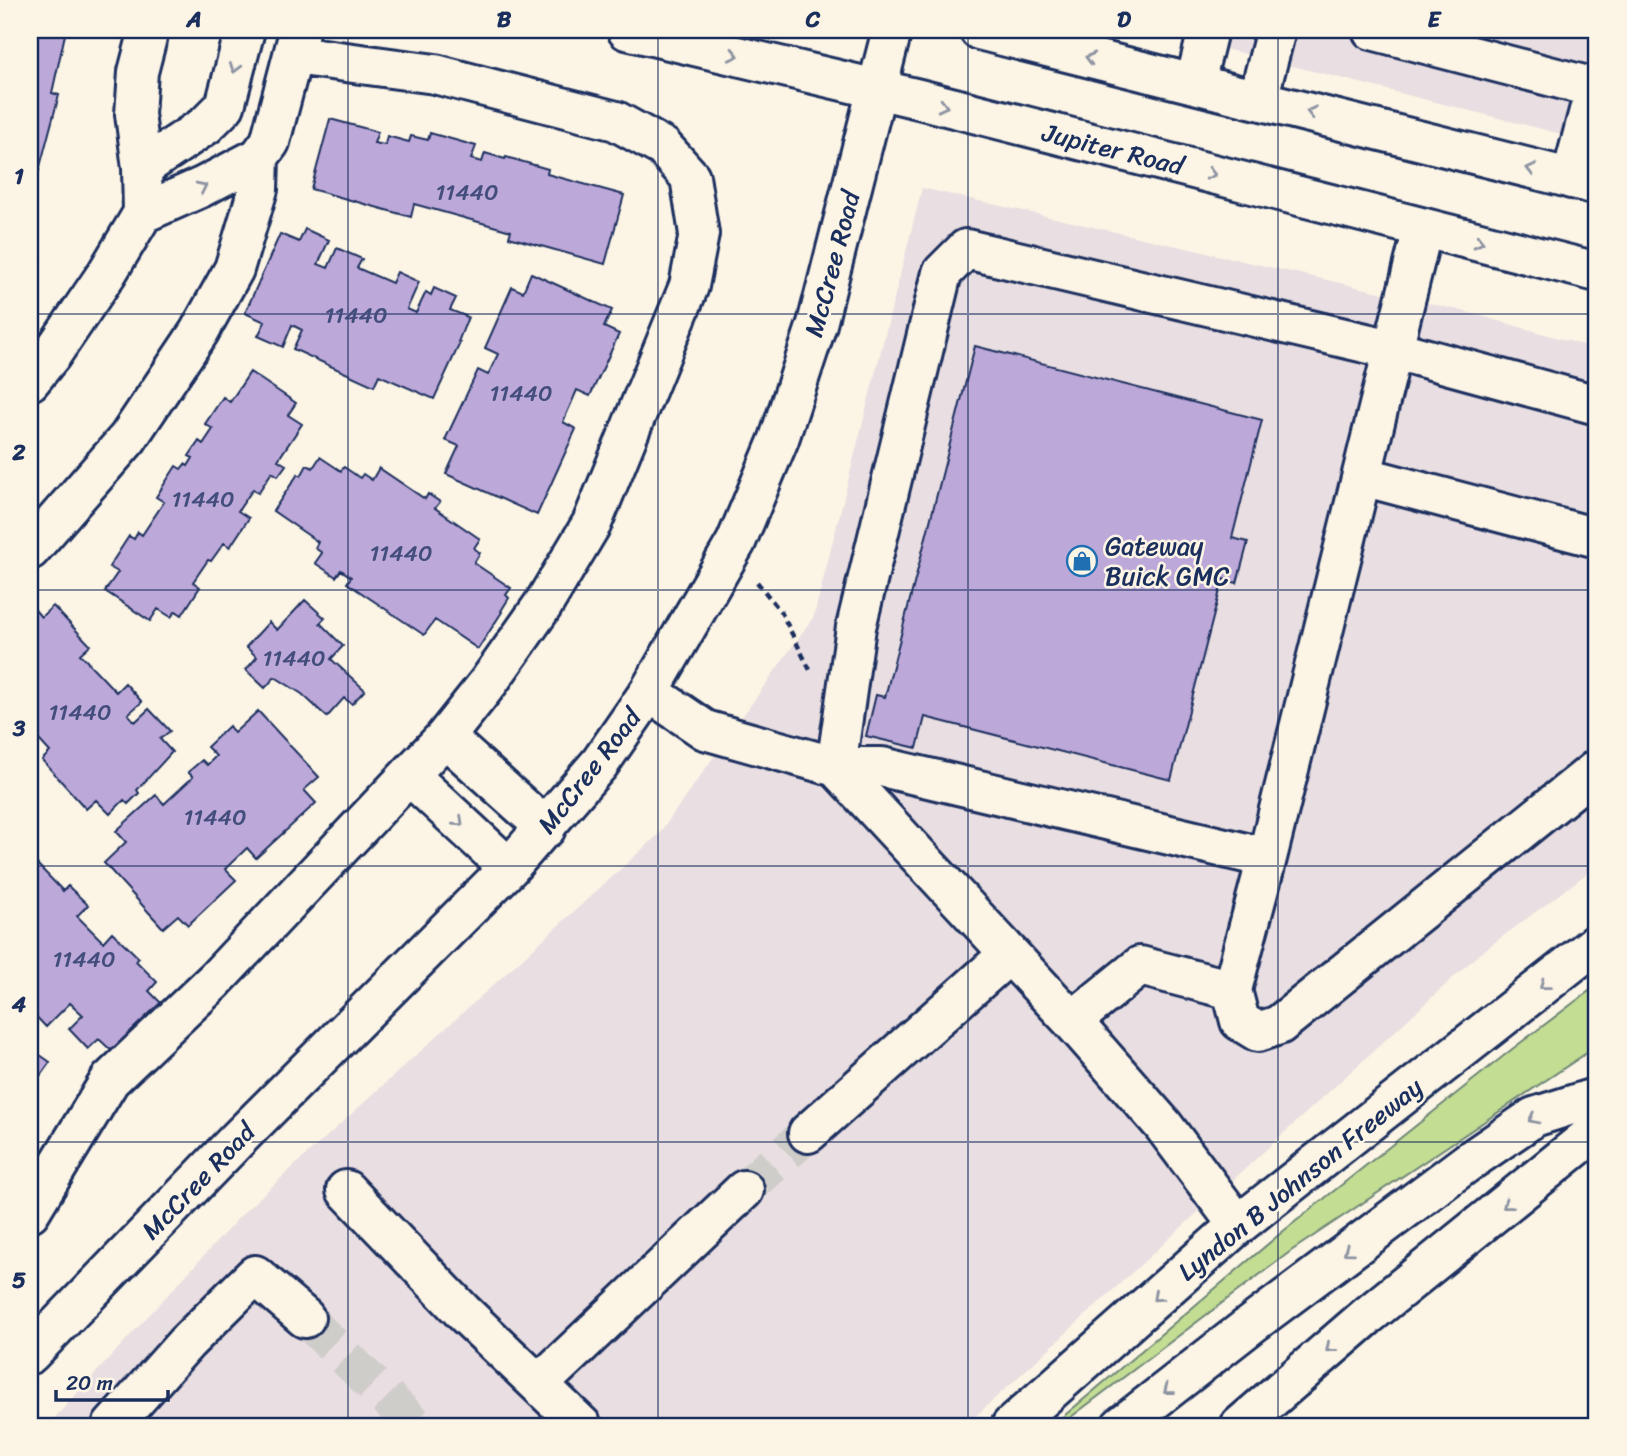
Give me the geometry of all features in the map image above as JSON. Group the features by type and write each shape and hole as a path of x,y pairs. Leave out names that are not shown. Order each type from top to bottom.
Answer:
{"main road":[{"path":"144,213 135,114 138,72 149,30"},
{"path":"142,168 206,125 225,106 245,30"},
{"name":"Jupiter Road","path":"627,30 877,89 1597,272"},
{"name":"McCree Road","path":"30,1354 237,1140 509,868 600,763 649,692 736,542 779,439 817,324 892,30"},
{"path":"979,30 1041,37 1195,83 1584,182 1597,86 1372,30"},
{"path":"1195,83 1208,30"},
{"path":"1258,99 1276,30"},
{"path":"30,382 52,354 144,213 259,157 270,142 297,42 435,74 616,121 663,147 690,177 699,234 689,286 592,523 543,606 445,737 215,980 110,1080 30,1212"},
{"path":"225,106 276,122"},
{"path":"30,550 128,439 199,332 234,269 258,189 259,157"},
{"path":"1423,228 1232,990 1240,1021 1258,1032 1279,1025 1597,769"},
{"path":"836,767 856,628 942,274 966,249 1391,349 1597,405"},
{"path":"1363,476 1597,538"},
{"path":"649,692 705,730 836,767 882,767 1267,859"},
{"path":"445,737 546,828"},
{"path":"836,767 1072,1021 1163,1125 1238,1224"},
{"path":"410,775 509,868"},
{"name":"Lyndon B Johnson Freeway","path":"1011,1426 1238,1224 1597,943"},
{"path":"808,1133 1009,954"},
{"path":"1072,1021 1140,966 1232,990"},
{"path":"1121,1426 1468,1162 1534,1117 1597,1097"},
{"path":"1240,1426 1366,1317 1597,1130"},
{"path":"346,1190 463,1312 582,1426"},
{"path":"539,1384 744,1190"},
{"path":"112,1426 186,1343 255,1275 305,1318"}],"path":[{"path":"751,577 765,590 781,612 810,670 848,684"}],"shaded area":[{"path":"1150,30 1597,30 1597,143"},
{"path":"922,188 1467,312 1597,349 1597,866 1479,954 965,1426 47,1426 245,1211 659,834 814,616"}],"green space":[{"path":"1597,985 1597,1046 1291,1251 1059,1426 1052,1426 1281,1233"}],"building":[{"path":"30,30 66,30 52,93 59,95 33,193 30,192"},
{"path":"330,119 378,132 374,143 385,145 387,136 409,142 411,136 428,140 430,133 476,146 471,159 482,162 485,153 505,159 506,157 548,169 547,174 624,195 605,264 509,237 511,231 414,204 411,217 311,189"},
{"path":"305,229 329,240 318,264 328,268 337,248 362,259 357,268 392,283 397,272 419,282 407,309 416,313 426,292 431,295 434,288 456,298 450,310 468,317 458,342 460,343 434,399 379,375 374,386 293,349 302,330 292,325 283,347 258,336 265,322 245,313 280,234 299,242"},
{"path":"30,247 41,258 30,270"},
{"path":"531,273 612,310 604,327 619,334 590,396 577,390 563,422 576,429 537,515 446,474 459,446 445,440 478,370 488,375 498,354 485,348 512,287 523,292"},
{"name":"Gateway Buick GMC","path":"975,346 1262,420 1232,538 1248,542 1237,583 1223,579 1171,780 925,717 917,748 866,736 876,695 885,697"},
{"path":"250,372 296,403 288,415 302,424 278,460 286,465 278,476 272,472 258,493 253,489 238,511 249,518 230,547 224,543 211,561 208,560 193,582 200,587 182,615 176,611 171,617 158,609 150,621 105,591 118,572 109,567 129,536 134,539 138,532 142,535 164,502 156,497 176,466 181,469 185,464 188,466 193,458 189,456 199,441 203,444 213,429 205,424 223,397 230,402"},
{"path":"320,457 341,471 344,467 360,478 363,474 372,480 379,468 425,499 428,494 440,502 435,508 480,539 474,548 480,553 474,563 511,588 506,595 509,598 502,612 478,649 435,620 424,635 347,583 351,577 341,570 336,577 315,563 322,553 315,548 318,542 273,511 298,474 301,476 307,465 313,468"},
{"path":"305,600 325,618 320,623 343,646 331,659 365,690 352,704 344,698 327,717 302,694 275,677 265,688 246,670 257,657 246,647 269,622 277,630"},
{"path":"30,604 41,617 53,606 90,645 80,654 116,692 125,683 142,702 128,714 135,722 149,709 170,731 160,739 172,752 137,790 139,793 128,804 124,800 110,814 96,800 86,809 42,760 50,752 30,730"},
{"path":"258,711 319,777 304,790 316,803 256,858 247,848 225,869 236,880 188,925 178,915 163,928 104,863 126,842 116,831 156,795 164,804 193,777 188,772 202,760 207,765 216,756 207,747 229,726 234,733"},
{"path":"37,864 63,891 68,886 88,905 77,916 103,942 112,932 139,958 136,961 157,982 149,991 162,1004 114,1053 99,1039 88,1049 69,1029 83,1015 70,1003 46,1027 30,1010 30,871"},
{"path":"30,1048 50,1062 30,1090"}],"tunnel":[{"path":"744,1190 808,1133"},
{"path":"305,1318 416,1426"}],"place":[{"name":"Gateway Buick GMC","path":"1082,561"}]}
